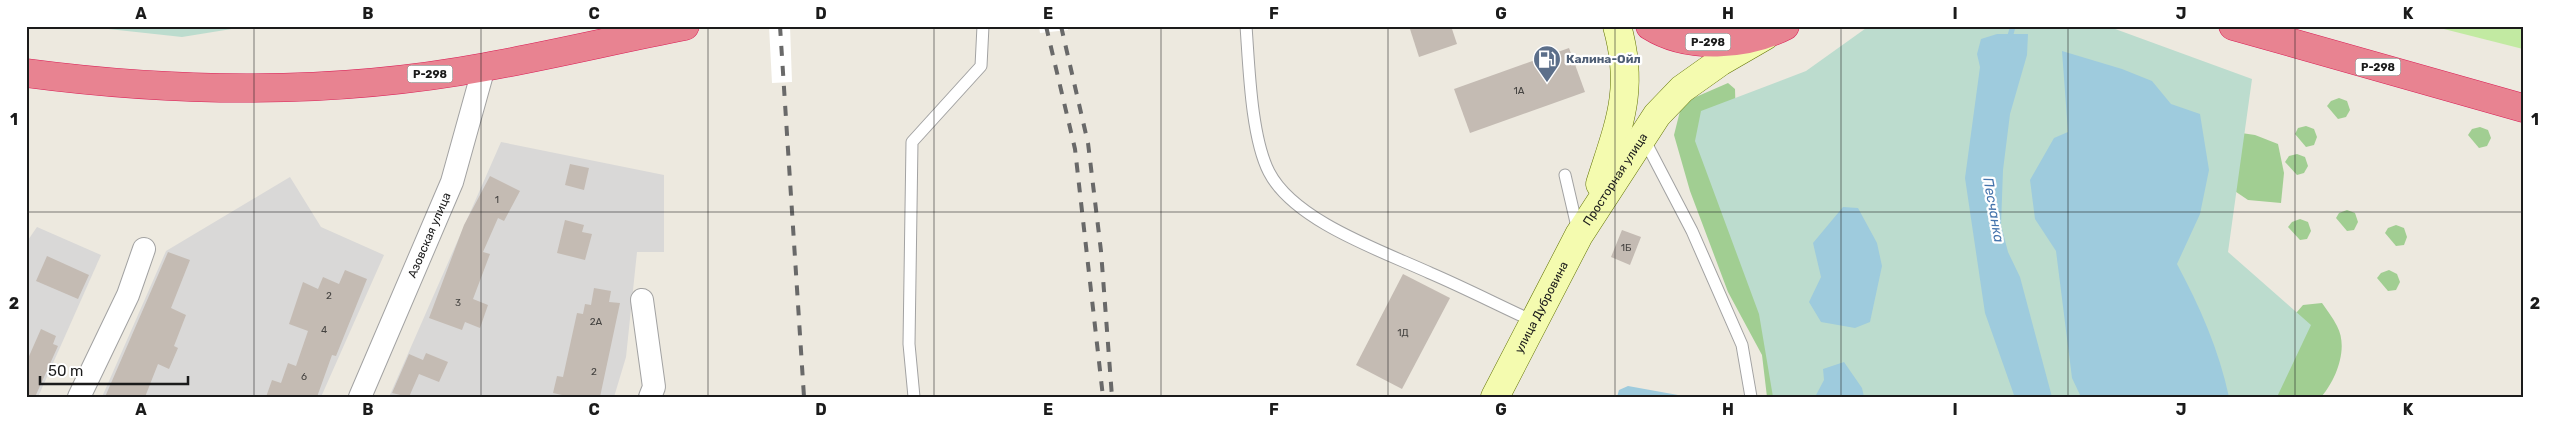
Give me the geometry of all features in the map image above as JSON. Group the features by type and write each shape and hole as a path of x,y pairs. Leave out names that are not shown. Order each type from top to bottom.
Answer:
{"highway":[{"name":"Р-298","path":"26,73 172,87 281,88 384,80 484,67 685,26"},
{"name":"Р-298","path":"1650,26 1682,40 1729,42 1777,30"},
{"name":"Р-298","path":"2233,26 2523,108"}],"main road":[{"name":"Просторная улица","path":"1584,227 1624,102 1626,61 1617,26"},
{"name":"Просторная улица","path":"1584,227 1642,135 1667,102 1720,62 1777,30"},
{"name":"улица Дубровина","path":"1495,397 1533,321 1584,227"}],"street":[{"name":"Азовская улица","path":"360,397 452,182 484,67"},
{"path":"79,397 128,295 144,249"},
{"path":"642,300 654,387 650,397"}],"lane":[{"path":"914,397 909,344 912,142 981,66 983,26"},
{"path":"1246,26 1251,83 1262,151 1268,170 1286,196 1334,229 1533,321"},
{"path":"1642,135 1692,231 1742,345 1751,397"},
{"path":"1565,174 1584,227"}],"shaded area":[{"path":"501,142 664,175 664,252 637,252 626,357 614,397 389,397"},
{"path":"290,177 321,227 384,255 321,397 102,397 166,251"},
{"path":"37,227 101,255 38,397 26,397 26,243"}],"green space":[{"path":"81,26 250,26 182,37"},
{"path":"1869,26 2107,26 2252,79 2228,252 2311,325 2277,397 1773,397 1759,314 1695,141 1701,111 1806,71"},
{"path":"2432,26 2523,26 2523,49"},
{"path":"1728,83 1735,89 1736,124 1799,397 1767,397 1762,355 1728,292 1690,191 1674,135 1682,103"},
{"path":"2339,98 2347,101 2350,110 2346,117 2338,119 2327,106 2331,101"},
{"path":"2306,126 2314,129 2317,137 2314,145 2306,147 2295,134 2298,128"},
{"path":"2480,127 2488,130 2491,138 2487,146 2479,148 2468,135 2472,129"},
{"path":"2221,130 2255,135 2278,144 2284,173 2281,203 2248,200 2217,179"},
{"path":"2297,154 2305,157 2308,166 2304,173 2297,175 2285,162 2289,156"},
{"path":"2347,210 2355,213 2358,222 2354,230 2347,231 2336,218 2339,213"},
{"path":"2300,219 2308,222 2311,231 2307,239 2300,240 2288,227 2292,222"},
{"path":"2396,225 2404,228 2407,237 2404,245 2396,246 2385,233 2388,228"},
{"path":"2389,270 2397,274 2400,282 2396,290 2388,291 2377,278 2381,273"},
{"path":"2322,303 2337,326 2342,344 2336,373 2321,397 2241,397 2279,333 2303,305"}],"water":[{"path":"1997,34 2028,34 2027,55 2010,114 2003,170 2001,225 2008,252 2020,277 2052,397 2014,395 1985,313 1965,178 1980,67 1977,54 1981,39"},
{"path":"2062,51 2122,69 2152,81 2171,104 2200,114 2209,170 2200,214 2177,264 2208,329 2220,362 2229,397 2081,397 2072,378 2056,251 2035,219 2030,180 2054,138 2068,132"},
{"path":"1843,207 1858,208 1877,243 1882,266 1870,322 1855,328 1821,322 1809,302 1821,277 1813,243"},
{"path":"1844,362 1862,388 1864,397 1815,397 1824,380 1823,369"},
{"path":"1628,386 1689,397 1617,397 1619,390"}],"pier":[{"path":"769,26 790,26 792,82 772,83"},
{"path":"1039,26 1067,26 1068,30 1040,33"}],"building":[{"path":"1409,26 1451,26 1457,44 1419,57"},
{"path":"1569,48 1585,92 1470,133 1454,89"},
{"path":"570,164 589,168 584,190 565,185"},
{"path":"490,176 520,191 504,221 498,218 483,252 490,254 473,299 488,305 480,328 465,322 462,330 429,318 464,225"},
{"path":"565,220 584,225 582,232 592,234 585,260 557,253"},
{"path":"1622,230 1641,237 1630,265 1611,257"},
{"path":"168,252 190,260 171,308 186,315 174,346 178,348 169,369 158,364 145,397 105,397"},
{"path":"47,256 89,275 78,299 36,281"},
{"path":"345,270 367,279 336,356 332,355 317,397 266,397 272,380 281,383 288,363 296,366 308,331 289,324 303,282 318,289 323,277 339,284"},
{"path":"1403,274 1450,298 1402,389 1356,365"},
{"path":"594,288 611,291 609,302 620,303 600,397 571,397 553,393 557,376 563,377 577,313 583,314 585,304 591,305"},
{"path":"41,329 56,336 53,344 58,346 35,397 26,397 26,363"},
{"path":"426,353 448,362 439,382 419,374 409,397 392,393 409,354 423,360"}],"waterway":[{"name":"Песчанка","path":"2009,40 2013,26"}],"railway":[{"path":"780,26 804,397"},
{"path":"1046,26 1075,149 1103,397"},
{"path":"1061,26 1088,143 1101,251 1112,397"}],"place":[{"name":"Калина-Ойл","path":"1547,83"}]}
